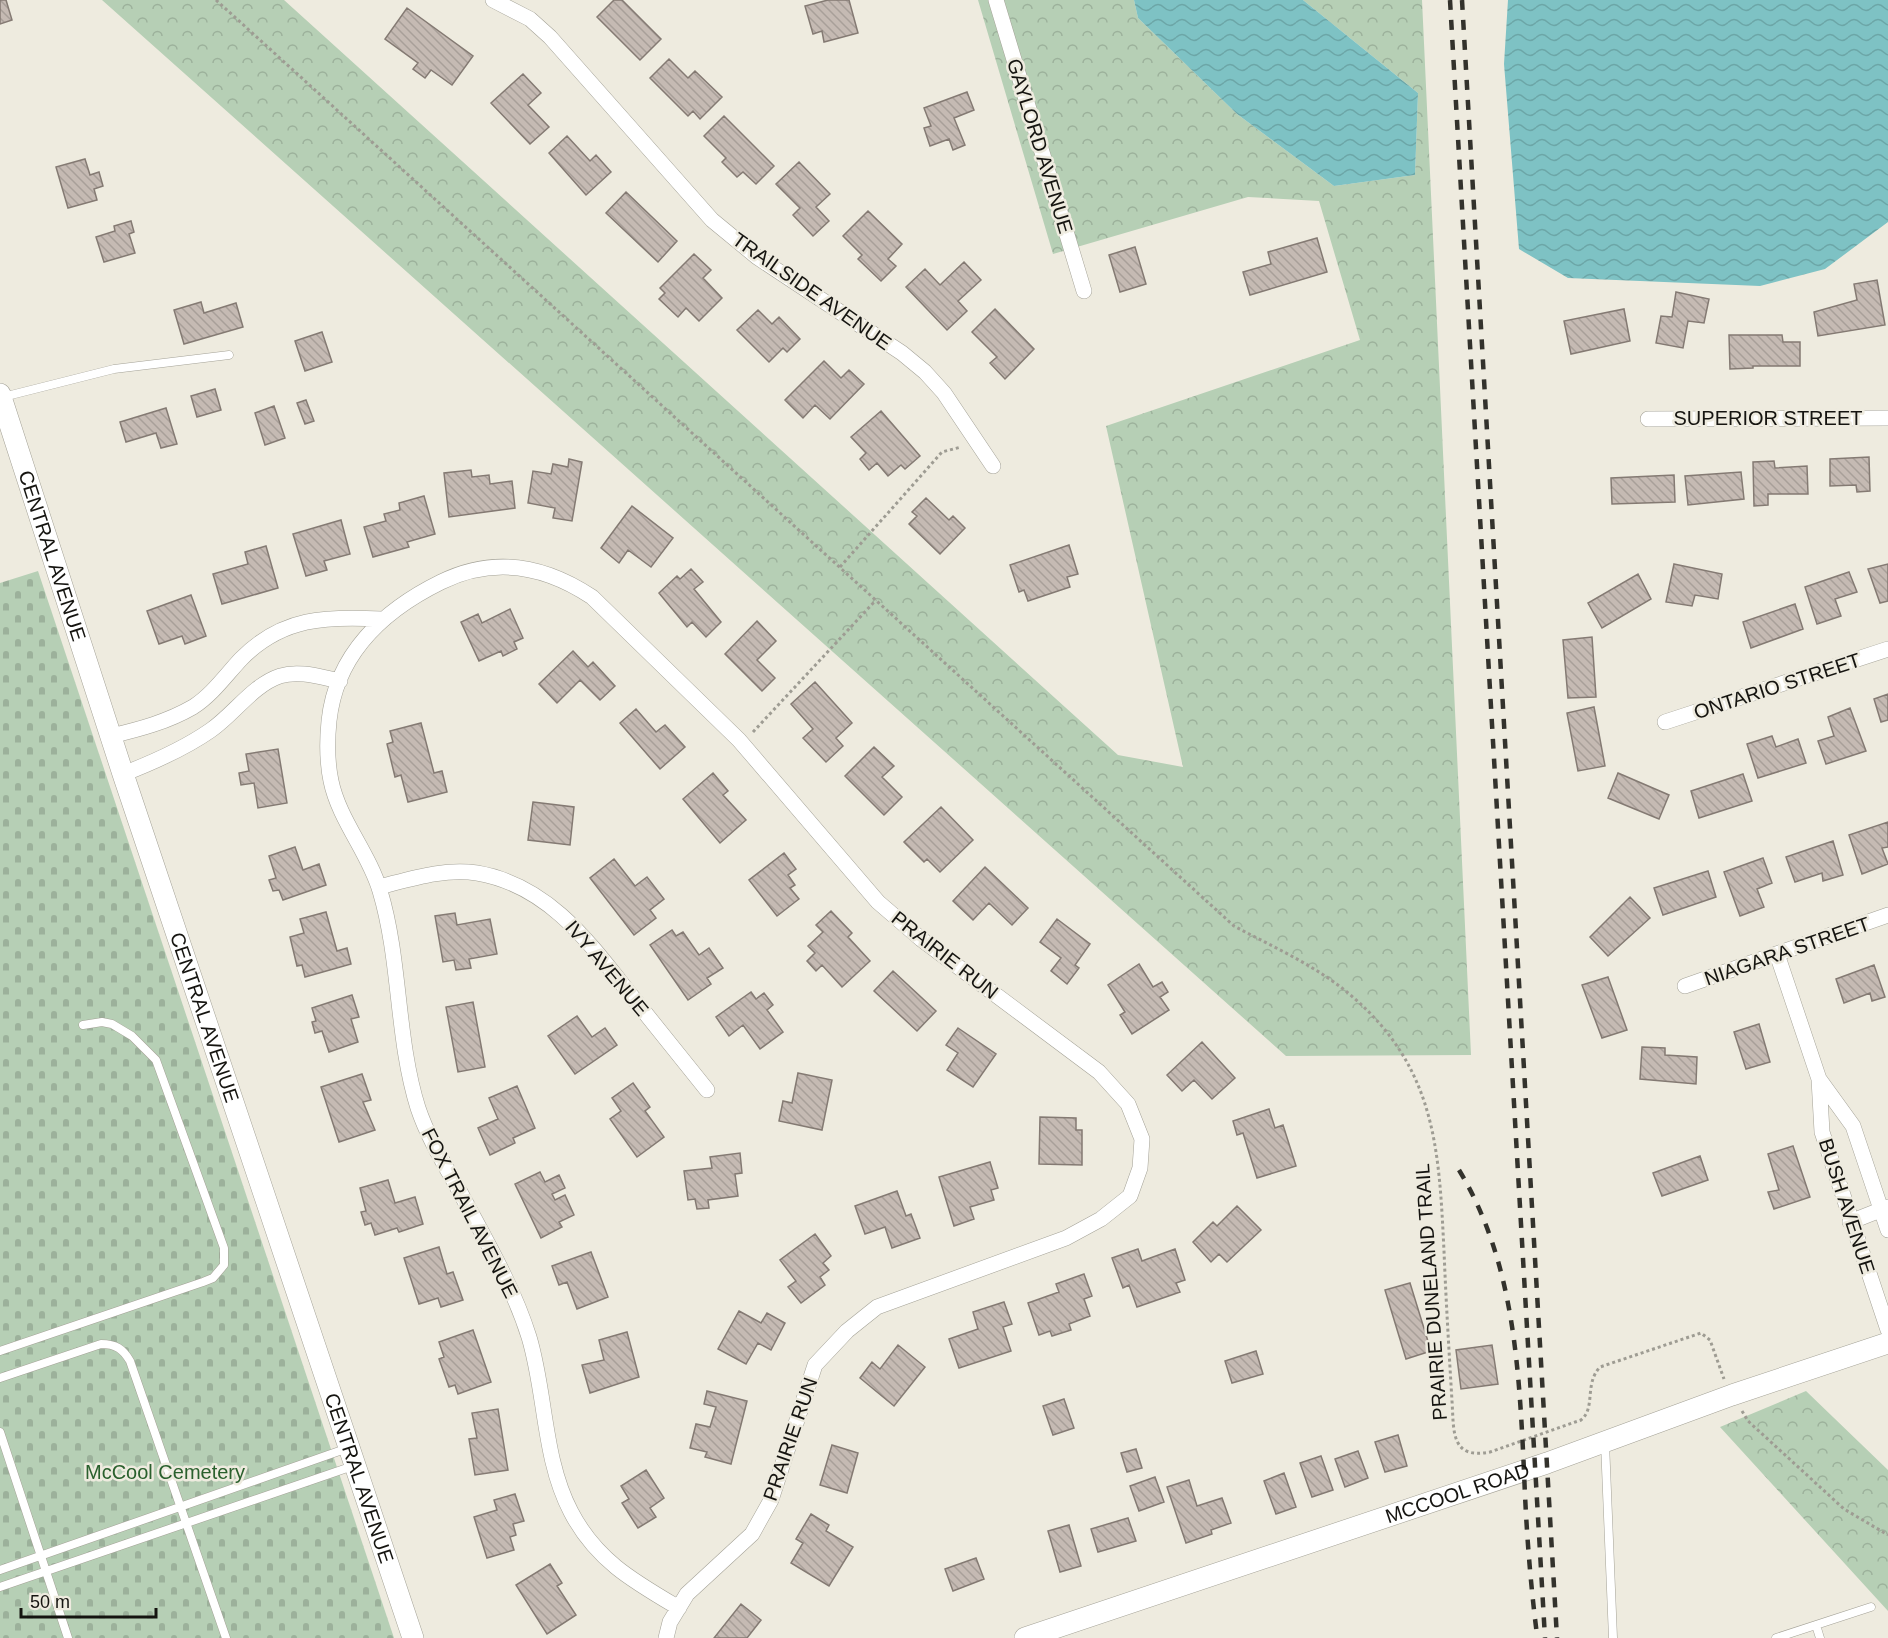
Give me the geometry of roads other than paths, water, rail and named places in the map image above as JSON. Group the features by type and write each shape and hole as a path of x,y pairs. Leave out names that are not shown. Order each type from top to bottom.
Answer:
{"street":[{"name":"TRAILSIDE AVENUE","path":"493,0 530,19 550,37 712,219 757,257 902,353 925,372 944,393 993,466"},
{"name":"GAYLORD AVENUE","path":"996,0 1084,291"},
{"name":"CENTRAL AVENUE","path":"1,396 123,774 413,1638"},
{"name":"SUPERIOR STREET","path":"1648,419 1888,418"},
{"name":"PRAIRIE RUN","path":"376,880 342,812 331,783 328,750 330,717 339,681 360,642 381,619 412,597 449,579 484,567 539,571 566,580 592,597 742,744 878,902 921,939 1100,1072 1128,1104 1142,1139 1140,1168 1130,1196 1101,1219 1066,1238 877,1307 847,1330 815,1365 771,1500 752,1534 687,1594 670,1622 666,1638"},
{"path":"111,736 165,722 195,706 243,657 271,636 309,619 346,617 381,619"},
{"name":"ONTARIO STREET","path":"1665,722 1888,650"},
{"path":"123,774 156,762 211,730 268,681 282,675 301,673 339,681"},
{"name":"IVY AVENUE","path":"376,880 452,872 477,873 530,892 554,907 582,933 707,1090"},
{"name":"FOX TRAIL AVENUE","path":"376,880 387,918 417,1105 439,1154 494,1254 528,1336 555,1470 570,1510 593,1547 622,1575 679,1608"},
{"name":"NIAGARA STREET","path":"1685,986 1888,915"},
{"name":"BUSH AVENUE","path":"1777,954 1819,1079 1822,1132 1850,1222 1888,1330"},
{"name":"BUSH AVENUE","path":"1819,1079 1853,1126 1885,1209 1888,1230"},
{"path":"1850,1222 1885,1209"},
{"name":"MCCOOL ROAD","path":"1027,1638 1888,1343"}],"lane":[{"path":"1,396 114,369 229,355"},
{"path":"0,1351 203,1282 213,1278 224,1265 224,1248 156,1060 132,1036 112,1024 102,1022 83,1025"},
{"path":"0,1378 101,1344 117,1347 130,1361 226,1638"},
{"path":"0,1432 68,1638"},
{"path":"1605,1441 1613,1638"},
{"path":"0,1570 180,1507 352,1456"},
{"path":"0,1587 186,1523 352,1456"},
{"path":"1776,1638 1871,1607"},
{"path":"1816,1625 1820,1638"}],"water":[{"path":"1134,0 1303,0 1418,93 1415,175 1334,186 1237,114 1138,18"},
{"path":"1508,0 1888,0 1888,222 1825,269 1760,286 1568,278 1519,249 1504,64"}],"railway":[{"path":"1450,0 1545,1638"},
{"path":"1462,0 1557,1638"},
{"path":"1459,1170 1492,1241 1510,1316 1516,1354 1532,1594 1537,1635"}],"park label":[{"name":"McCool Cemetery","path":"165,1472"}]}
